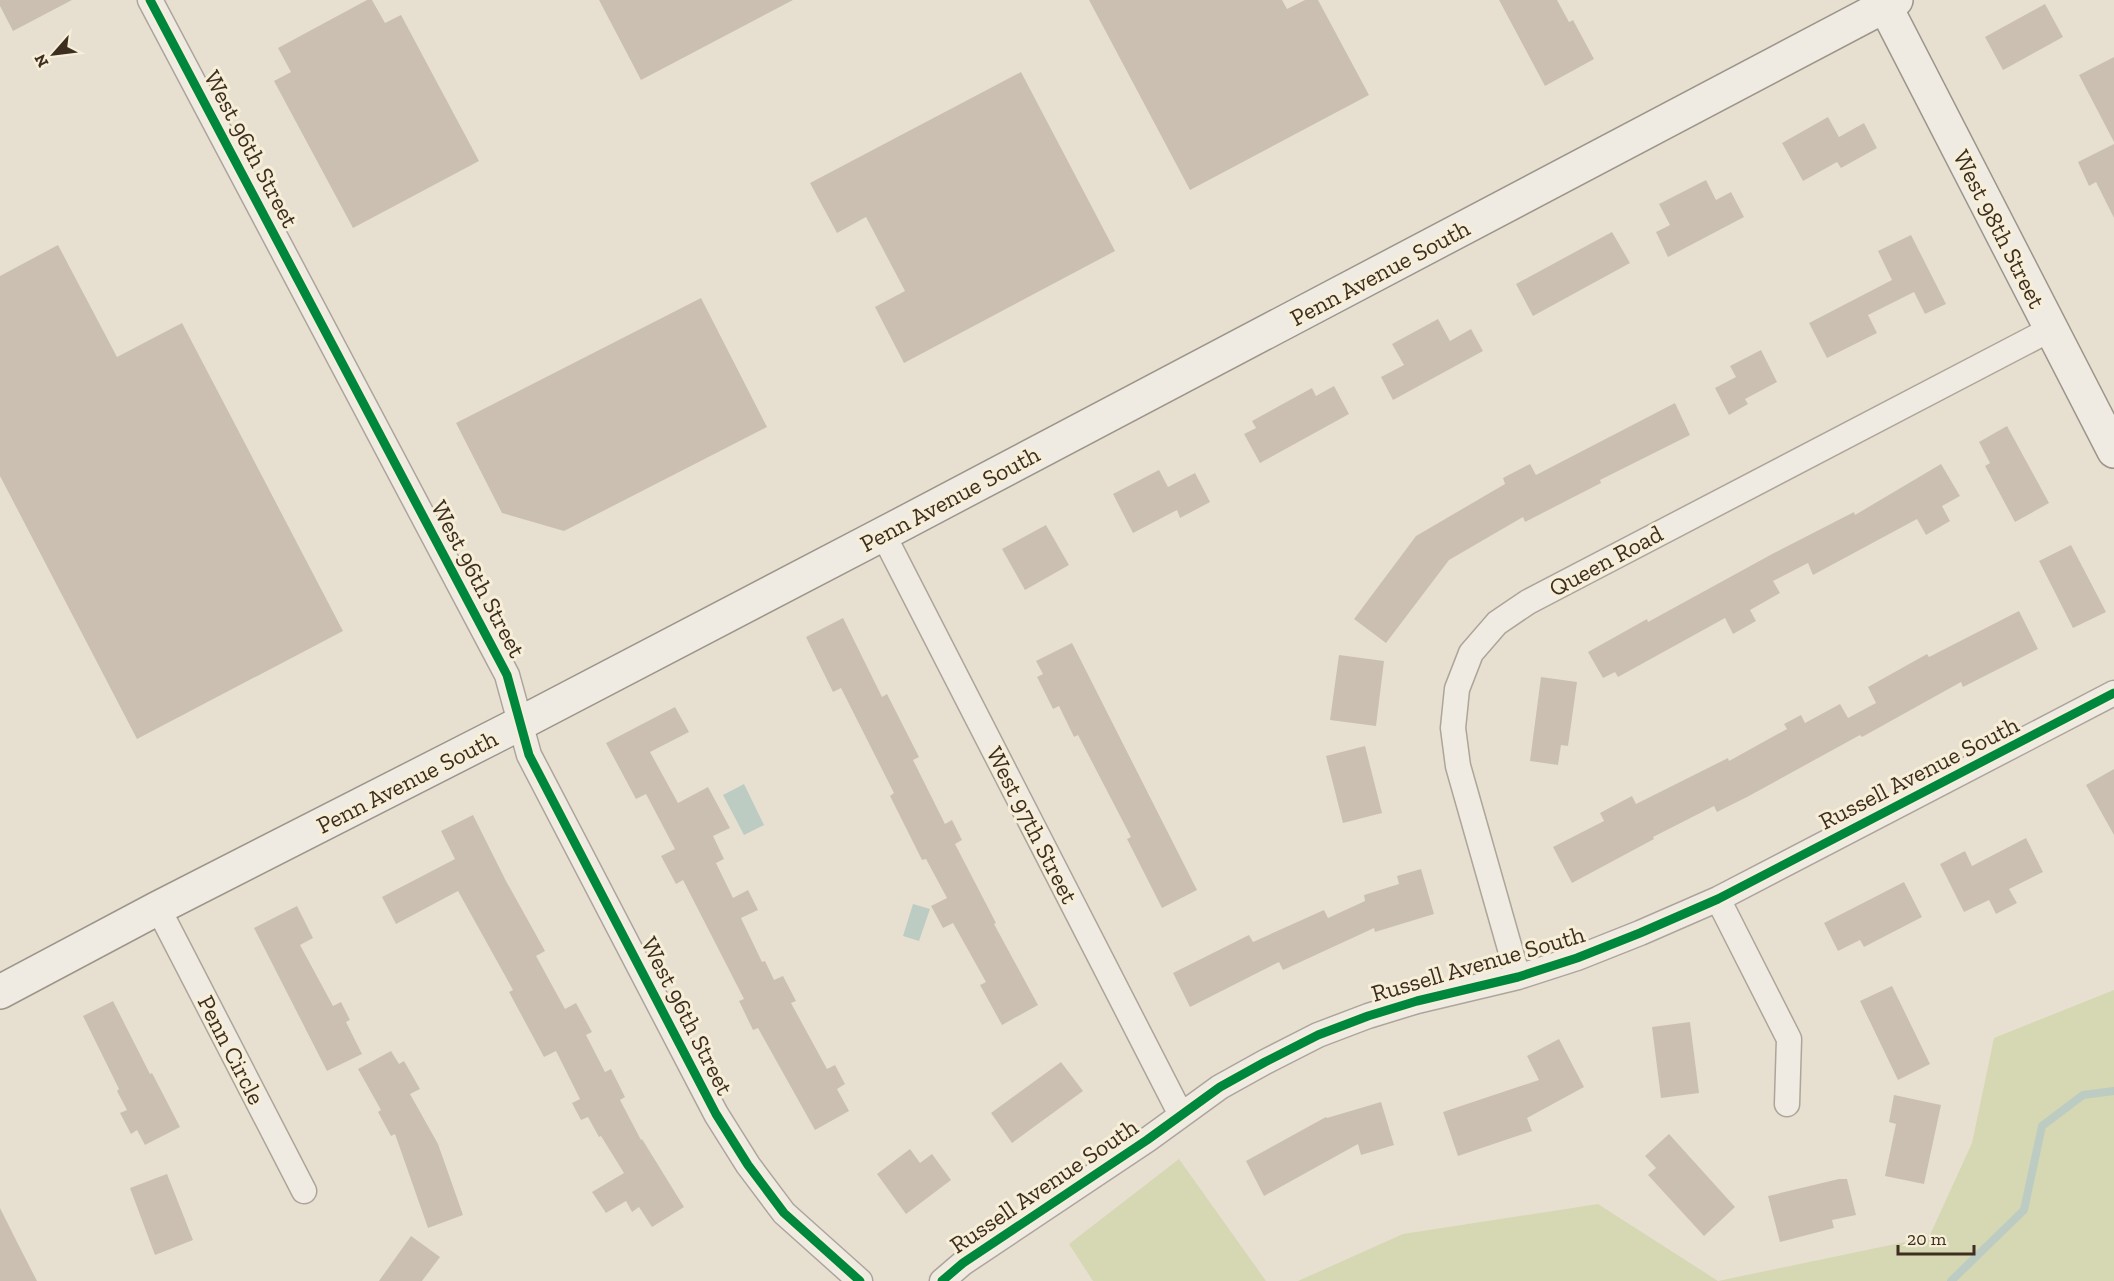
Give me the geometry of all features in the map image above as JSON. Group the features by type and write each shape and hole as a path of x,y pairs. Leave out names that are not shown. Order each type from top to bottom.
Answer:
{"main road":[{"name":"Penn Avenue South","path":"0,992 158,908 521,723 883,534 1886,2"},
{"name":"West 98th Street","path":"1886,2 2114,451"}],"street":[{"name":"West 96th Street","path":"150,0 507,675 529,755 721,1122 748,1166 784,1213 860,1281"},
{"name":"Queen Road","path":"1518,977 1458,766 1453,728 1457,689 1471,653 1497,623 1528,602 2051,329"},
{"name":"West 97th Street","path":"883,534 1181,1115"},
{"name":"Russell Avenue South","path":"942,1281 963,1263 1220,1087 1318,1035 1417,1001 1518,977 1577,958 1718,899 2114,693"},
{"path":"1718,899 1790,1039 1787,1104"},
{"name":"Penn Circle","path":"158,908 304,1191"}],"green space":[{"path":"2114,990 2114,1281 1718,1281 1929,1237 1972,1143 1994,1038"},
{"path":"1179,1159 1266,1281 1093,1281 1069,1244"},
{"path":"1598,1204 1718,1281 1298,1281 1403,1234"}],"shaded area":[{"path":"744,784 764,825 744,835 723,795"},
{"path":"913,904 930,909 919,941 903,936"}],"building":[{"path":"0,0 72,0 13,31 0,6"},
{"path":"367,0 372,0 385,23 401,15 479,161 353,228 274,81 291,72 278,48"},
{"path":"599,0 793,0 641,80"},
{"path":"1089,0 1282,0 1287,9 1305,0 1318,0 1369,95 1190,190"},
{"path":"1499,0 1557,0 1569,22 1573,20 1594,59 1545,86"},
{"path":"2045,4 2063,37 2003,70 1985,37"},
{"path":"2114,57 2114,142 2079,75"},
{"path":"1021,72 1115,251 904,363 875,307 905,291 866,217 837,233 810,183"},
{"path":"1828,117 1839,137 1864,123 1877,148 1841,168 1837,162 1803,181 1782,143"},
{"path":"2114,144 2114,218 2096,182 2089,186 2078,162"},
{"path":"1706,180 1716,200 1731,192 1744,217 1668,257 1656,232 1670,225 1659,204"},
{"path":"1612,232 1630,263 1533,316 1516,284"},
{"path":"1911,235 1946,304 1925,314 1914,292 1868,315 1877,333 1827,358 1809,323 1892,280 1878,251"},
{"path":"58,245 117,357 182,323 343,631 137,739 0,476 0,276"},
{"path":"701,298 767,427 564,531 502,513 456,423"},
{"path":"1438,319 1450,341 1471,329 1483,351 1393,400 1381,377 1404,365 1392,344"},
{"path":"1761,350 1777,382 1745,399 1748,404 1729,415 1715,388 1736,377 1730,366"},
{"path":"1334,386 1349,414 1260,463 1244,434 1256,428 1252,421 1312,388 1316,396"},
{"path":"1675,403 1690,435 1600,480 1601,483 1525,522 1523,517 1449,560 1386,643 1354,619 1416,536 1505,484 1503,478 1530,464 1536,475"},
{"path":"2007,426 2049,503 2015,522 1985,466 1990,463 1979,442"},
{"path":"1941,464 1960,496 1942,506 1950,521 1926,535 1917,519 1813,575 1808,563 1773,581 1780,593 1750,610 1756,621 1733,634 1725,618 1618,677 1615,672 1603,678 1588,652 1774,553 1854,512 1855,515"},
{"path":"1159,470 1168,487 1195,473 1210,502 1180,518 1177,510 1133,533 1113,494"},
{"path":"1046,525 1069,565 1025,590 1002,549"},
{"path":"2071,545 2106,612 2073,628 2039,561"},
{"path":"2019,611 2038,649 1963,687 1961,682 1862,737 1860,735 1717,812 1714,806 1653,837 1654,839 1572,883 1553,847 1604,821 1600,813 1632,796 1636,804 1728,758 1729,761 1787,729 1784,724 1801,715 1805,723 1840,704 1848,718 1876,703 1868,687 1927,654 1929,657"},
{"path":"843,618 882,697 887,694 919,757 913,760 945,824 952,820 962,840 955,844 996,923 994,924 1038,1005 1002,1025 980,985 986,982 953,923 943,928 931,906 947,898 926,859 922,860 890,796 894,793 841,688 833,692 806,637"},
{"path":"1072,643 1197,890 1162,908 1127,839 1131,837 1078,735 1074,737 1059,706 1053,709 1037,677 1043,674 1036,661"},
{"path":"1339,655 1384,661 1376,726 1330,720"},
{"path":"1541,677 1577,682 1568,746 1561,745 1558,765 1530,761"},
{"path":"675,707 689,732 650,752 678,803 708,787 730,828 713,836 724,859 716,863 733,898 748,890 758,910 741,918 762,962 765,961 774,980 783,976 796,1001 791,1003 827,1069 835,1065 845,1084 837,1089 849,1111 815,1130 758,1028 753,1030 739,1001 744,999 683,880 676,884 661,856 675,849 646,794 636,799 606,743"},
{"path":"1365,746 1382,813 1343,823 1326,756"},
{"path":"2114,769 2114,835 2086,785"},
{"path":"473,815 545,951 536,956 565,1009 576,1003 592,1032 586,1035 605,1072 611,1069 625,1097 620,1100 641,1140 684,1207 652,1227 639,1207 632,1212 626,1201 606,1213 592,1192 624,1173 588,1117 581,1120 572,1103 580,1099 556,1051 544,1057 509,992 513,990 458,891 396,924 382,897 455,859 441,831"},
{"path":"2026,838 2043,872 2009,889 2017,903 1996,914 1989,900 1964,912 1940,864 1965,851 1972,866"},
{"path":"1421,869 1434,914 1375,932 1374,928 1283,970 1279,962 1190,1007 1173,973 1249,935 1253,942 1324,910 1328,918 1365,901 1364,895 1399,884 1397,876"},
{"path":"1904,882 1922,917 1864,947 1860,940 1838,951 1824,923"},
{"path":"297,906 313,938 300,945 333,1006 341,1002 350,1020 346,1022 362,1054 327,1071 254,928"},
{"path":"1892,986 1930,1064 1898,1080 1860,1001"},
{"path":"113,1001 180,1127 145,1145 137,1130 131,1134 120,1113 127,1110 117,1091 119,1089 83,1016"},
{"path":"1690,1022 1699,1093 1661,1098 1652,1027"},
{"path":"1559,1039 1584,1087 1527,1118 1532,1131 1458,1156 1443,1112 1539,1080 1527,1056"},
{"path":"391,1051 399,1064 404,1061 420,1089 410,1094 438,1144 463,1215 428,1228 395,1134 391,1136 378,1112 381,1110 358,1069"},
{"path":"1061,1062 1083,1091 1012,1143 991,1113"},
{"path":"1894,1095 1941,1105 1924,1184 1885,1176 1896,1124 1889,1122"},
{"path":"1381,1102 1394,1145 1361,1155 1358,1144 1264,1196 1246,1161 1326,1117"},
{"path":"1669,1134 1735,1207 1704,1236 1648,1175 1656,1168 1645,1156"},
{"path":"910,1149 920,1163 932,1154 951,1180 906,1214 877,1174"},
{"path":"167,1174 193,1240 155,1255 130,1188"},
{"path":"1847,1179 1856,1215 1832,1220 1834,1228 1780,1242 1768,1196"},
{"path":"0,1208 18,1244 37,1281 0,1281"},
{"path":"411,1236 440,1257 422,1281 379,1281"}],"waterway":[{"path":"1951,1281 2024,1210 2042,1126 2083,1095 2114,1091"}],"cycle path":[{"path":"150,0 507,675 529,755 716,1114 748,1165 784,1213 860,1281"},
{"path":"942,1281 963,1263 1147,1140 1220,1087 1318,1035 1417,1001 1518,977 1577,958 1640,933 1718,899 2114,693"}]}
